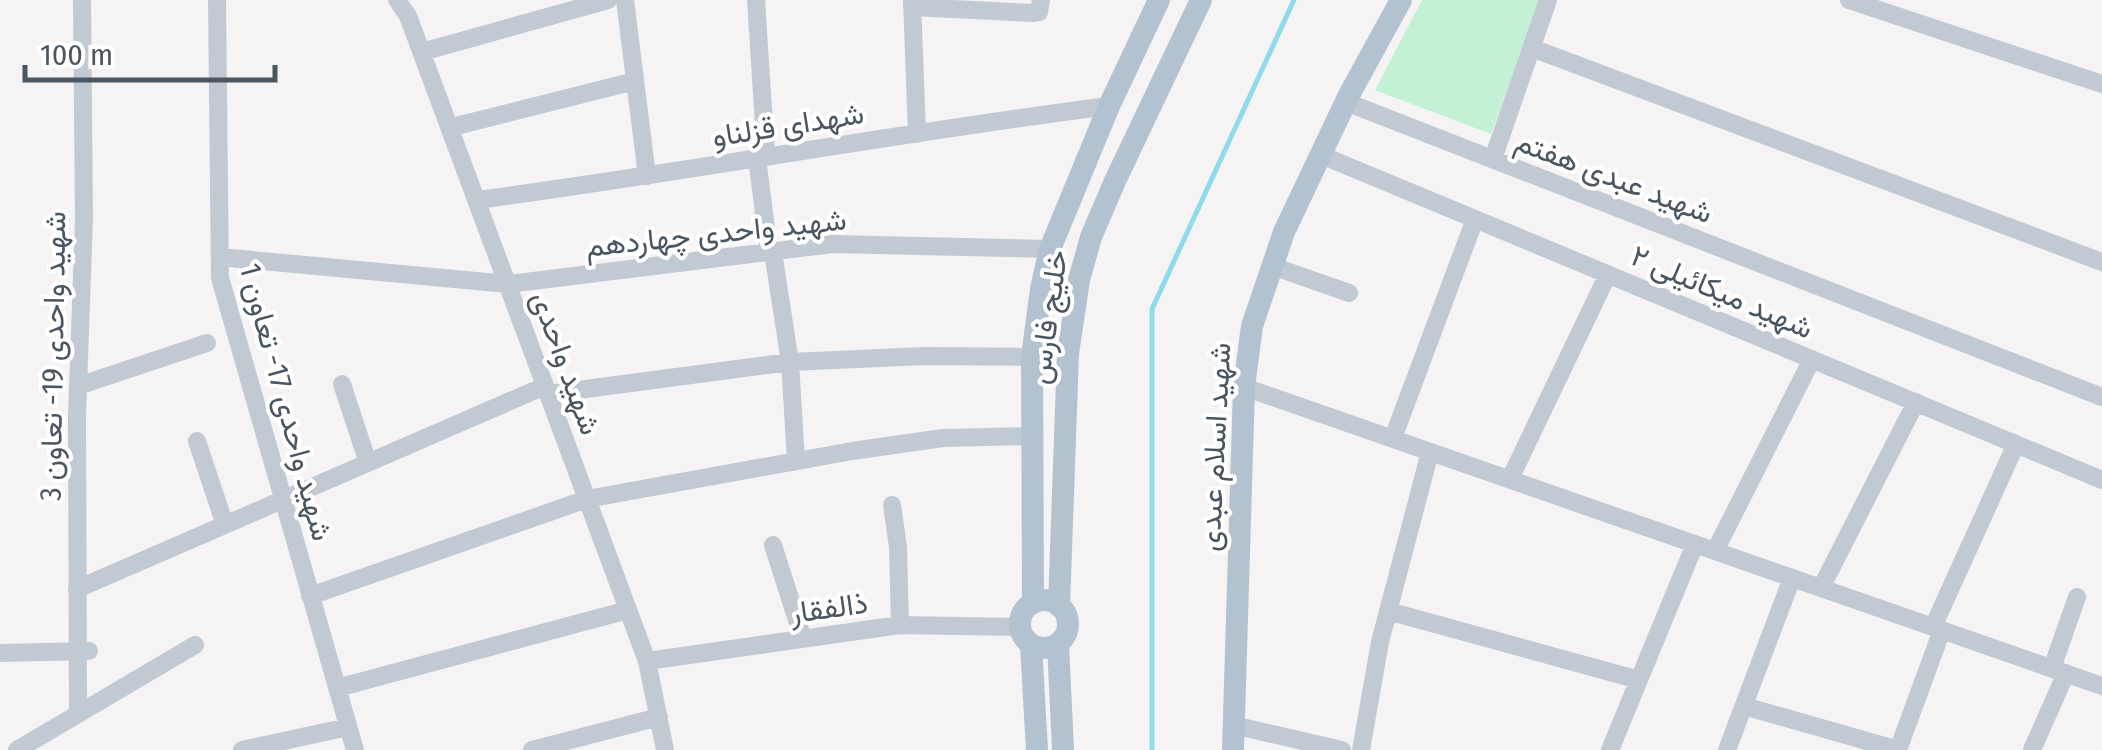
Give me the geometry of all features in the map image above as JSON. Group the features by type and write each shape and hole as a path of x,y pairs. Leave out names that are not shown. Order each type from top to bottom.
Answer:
{"main road":[{"path":"1033,603 1032,357 1050,249 1109,106 1159,0"},
{"name":"خلیج فارس","path":"1060,606 1068,354 1079,280 1114,180 1201,0"},
{"name":"شهید اسلام عبدی","path":"1233,750 1244,387 1252,326 1284,232 1346,102 1401,0"},
{"path":"1037,750 1023,613 1033,603 1046,600 1060,606 1068,625 1058,644 1063,750"},
{"path":"1026,636 1044,648 1058,644"}],"street":[{"name":"شهید واحدی 19- تعاون 3","path":"78,714 83,651 77,589 84,218 82,0"},
{"name":"شهید واحدی 17- تعاون 1","path":"216,0 220,278 354,750"},
{"name":"شهید واحدی","path":"397,0 408,16 452,127 647,661 665,750"},
{"path":"422,52 608,0"},
{"path":"625,0 648,176"},
{"path":"756,0 762,157 771,252 790,362 796,461"},
{"path":"917,134 912,4 1034,13 1039,12 1041,0"},
{"path":"1493,160 1548,0"},
{"path":"1849,0 2102,84"},
{"path":"1532,48 2102,262"},
{"path":"452,127 635,81"},
{"name":"شهید عبدی هفتم","path":"1346,102 2102,397"},
{"name":"شهدای قزلناو","path":"477,200 1109,106"},
{"name":"شهید میکائیلی ۲","path":"1321,155 2102,480"},
{"path":"1392,438 1476,219"},
{"name":"شهید واحدی چهاردهم","path":"220,257 508,284 833,244 1050,249"},
{"path":"1272,266 1348,293"},
{"path":"1510,480 1608,274"},
{"path":"78,386 207,343"},
{"path":"77,589 546,390 790,362 924,356 1032,357"},
{"path":"1715,551 1812,359"},
{"path":"342,384 368,463"},
{"path":"1244,387 2102,686"},
{"path":"1821,588 1916,402"},
{"path":"310,596 587,499 944,438 1032,436"},
{"path":"197,441 224,526"},
{"path":"1744,706 1898,750 1937,628 2016,444"},
{"path":"1361,750 1388,611 1430,452"},
{"path":"892,505 898,547 900,625"},
{"path":"1610,750 1696,544"},
{"path":"774,545 803,639"},
{"path":"1727,750 1792,578"},
{"path":"2032,750 2059,671 2077,598"},
{"path":"337,688 628,610"},
{"path":"1388,611 1639,680"},
{"name":"ذالفقار","path":"647,661 900,625 1026,636"},
{"path":"17,750 195,644"},
{"path":"0,654 83,651"},
{"path":"532,750 659,717"},
{"path":"1233,724 1342,750"},
{"path":"242,750 348,727"}],"green space":[{"path":"1422,0 1540,0 1491,134 1375,90"}],"waterway":[{"path":"1152,750 1152,309 1294,0"}]}
